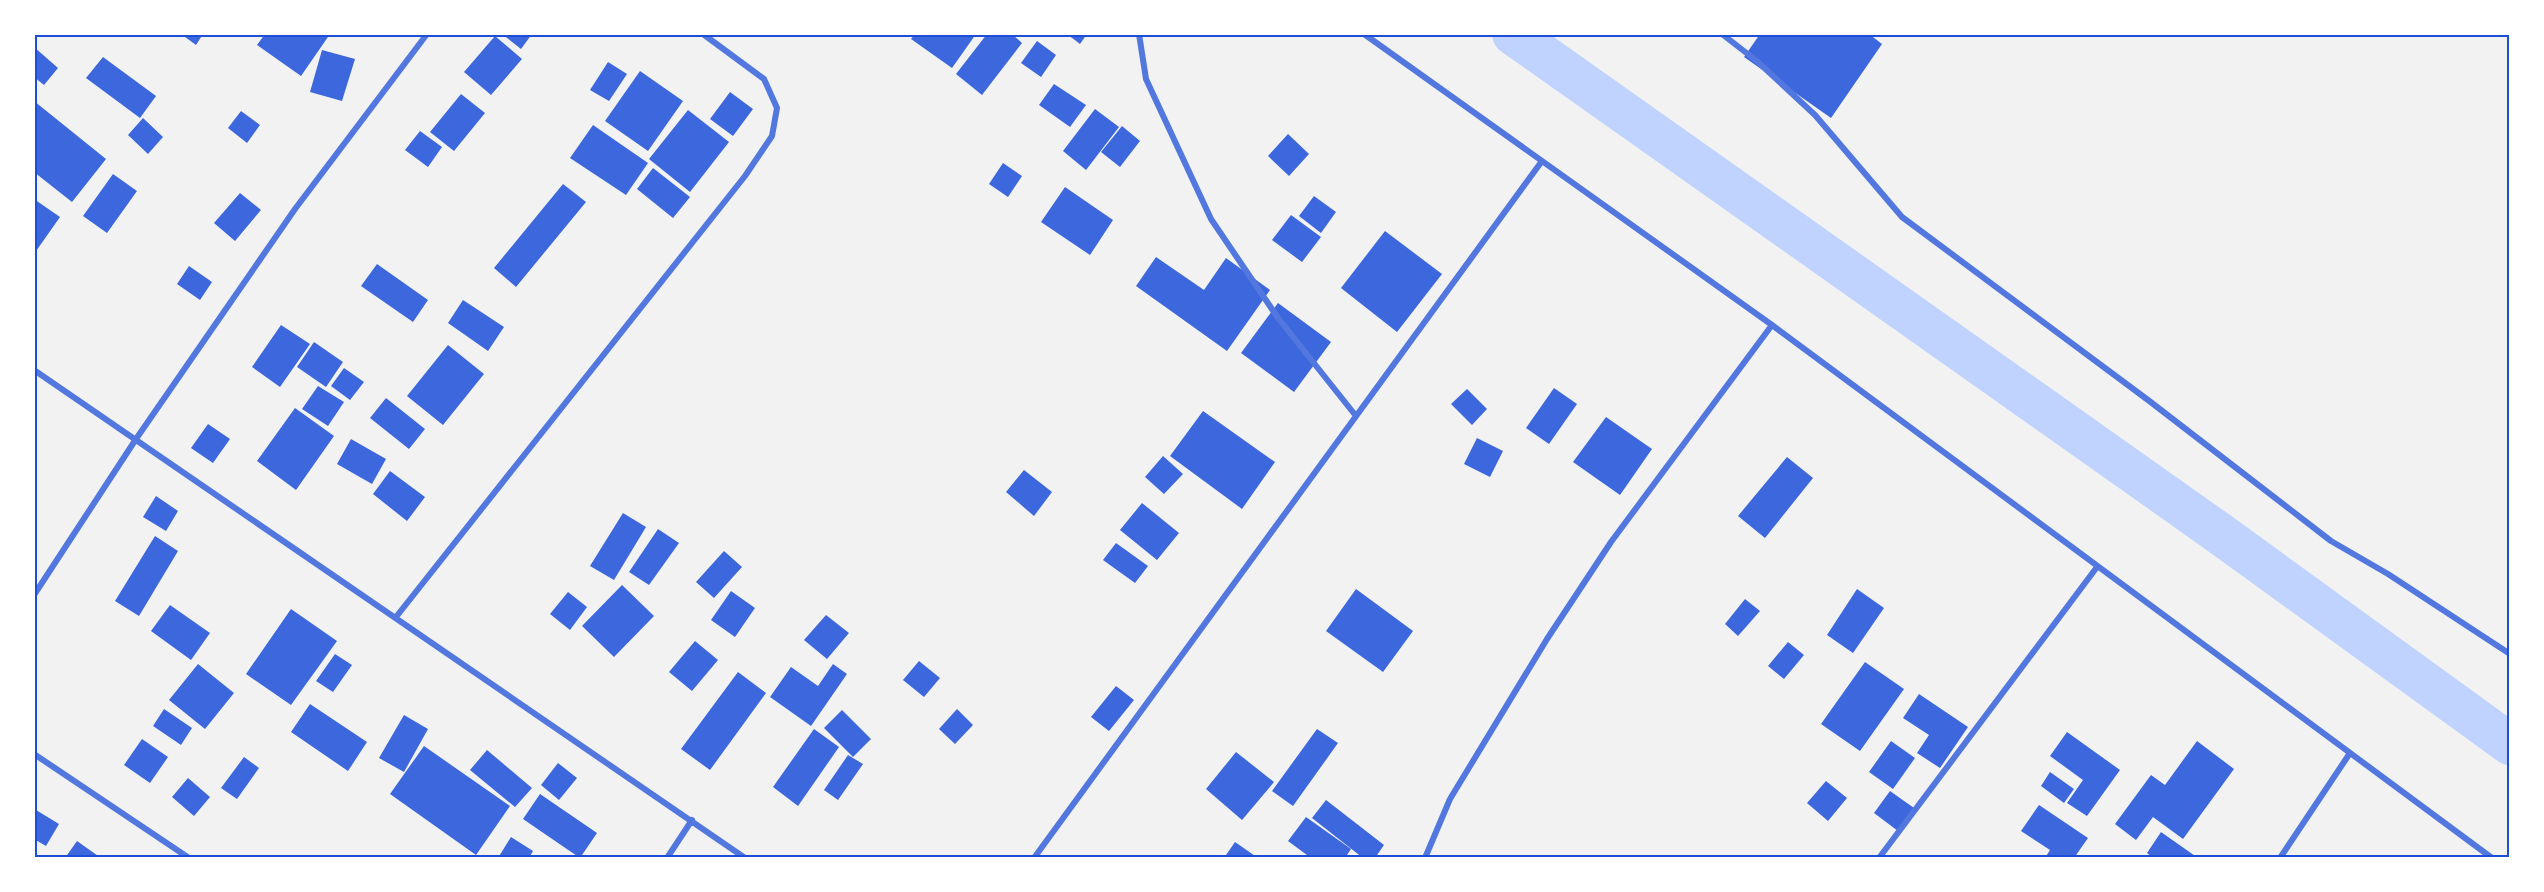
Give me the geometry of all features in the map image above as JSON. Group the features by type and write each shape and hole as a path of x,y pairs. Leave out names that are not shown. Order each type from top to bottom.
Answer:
{"street":[{"path":"34,595 136,438 295,210 427,34"},
{"path":"396,617 746,176 772,136 777,108 764,79 703,34"},
{"path":"1139,34 1146,79 1211,219 1278,318 1356,416"},
{"path":"1364,34 1772,325 2492,858"},
{"path":"1722,34 1758,62 1815,115 1902,217 2148,400 2331,541 2388,574 2510,654"},
{"path":"1034,858 1542,161"},
{"path":"1425,858 1450,799 1547,639 1611,542 1772,325"},
{"path":"34,370 745,858"},
{"path":"1878,858 2097,567"},
{"path":"2280,858 2350,753"},
{"path":"34,754 189,858"},
{"path":"667,858 692,820"}],"building":[{"path":"181,34 203,34 196,45"},
{"path":"265,34 330,34 301,76 257,45"},
{"path":"502,34 532,34 521,49"},
{"path":"915,34 976,34 952,68 911,39"},
{"path":"987,34 1012,34 1022,43 982,95 956,74"},
{"path":"1067,34 1087,34 1080,44"},
{"path":"1760,34 1869,34 1882,44 1831,118 1744,57"},
{"path":"495,36 522,59 491,95 464,72"},
{"path":"1037,41 1056,55 1041,77 1021,63"},
{"path":"34,47 58,68 44,85 34,77"},
{"path":"322,50 355,59 342,101 310,92"},
{"path":"103,57 156,96 140,118 86,78"},
{"path":"608,62 627,74 609,101 590,90"},
{"path":"640,71 683,101 648,151 605,121"},
{"path":"1054,84 1086,105 1070,127 1039,105"},
{"path":"730,92 753,109 733,136 710,119"},
{"path":"461,94 485,113 454,151 430,132"},
{"path":"34,101 106,159 72,202 34,172"},
{"path":"1095,109 1119,127 1086,170 1063,151"},
{"path":"688,110 729,142 690,192 649,159"},
{"path":"241,111 260,125 247,143 228,128"},
{"path":"143,118 163,137 148,154 128,135"},
{"path":"593,125 648,163 626,195 570,158"},
{"path":"1122,126 1140,141 1120,167 1101,152"},
{"path":"420,131 442,147 428,167 405,150"},
{"path":"1288,134 1309,154 1289,176 1268,156"},
{"path":"1003,163 1022,176 1008,197 989,184"},
{"path":"653,168 690,197 673,218 637,189"},
{"path":"113,174 137,191 107,233 83,216"},
{"path":"563,184 586,202 516,287 494,268"},
{"path":"1065,187 1113,220 1090,255 1041,222"},
{"path":"240,193 261,210 235,241 214,223"},
{"path":"1314,196 1336,212 1321,233 1299,216"},
{"path":"34,199 60,217 34,254"},
{"path":"1291,215 1321,237 1302,262 1272,240"},
{"path":"1385,231 1442,274 1397,332 1341,288"},
{"path":"1156,257 1204,290 1226,258 1270,290 1227,351 1136,286"},
{"path":"377,264 428,300 413,322 361,286"},
{"path":"189,266 212,282 200,300 177,284"},
{"path":"463,300 504,327 488,351 448,323"},
{"path":"1278,303 1331,342 1294,392 1241,353"},
{"path":"281,325 310,344 280,387 252,367"},
{"path":"314,342 343,362 326,387 297,367"},
{"path":"448,345 484,374 443,425 407,396"},
{"path":"344,368 364,382 350,400 331,386"},
{"path":"318,386 344,402 328,426 302,409"},
{"path":"1554,388 1577,404 1549,444 1526,428"},
{"path":"1467,389 1487,409 1472,425 1451,404"},
{"path":"386,398 425,429 409,449 370,418"},
{"path":"295,408 334,436 296,490 257,461"},
{"path":"1203,411 1275,462 1242,509 1170,456"},
{"path":"1606,417 1652,449 1620,495 1573,462"},
{"path":"208,424 230,439 213,463 191,448"},
{"path":"1477,438 1503,451 1490,477 1464,464"},
{"path":"351,439 386,459 372,484 337,464"},
{"path":"1163,456 1183,474 1164,494 1145,477"},
{"path":"1787,457 1813,478 1765,538 1738,516"},
{"path":"1024,470 1052,492 1034,516 1006,492"},
{"path":"390,471 425,497 407,521 373,494"},
{"path":"156,496 178,511 166,531 143,517"},
{"path":"1142,503 1179,533 1157,560 1120,530"},
{"path":"623,513 646,527 614,580 590,566"},
{"path":"658,529 679,543 649,585 629,572"},
{"path":"155,536 178,551 139,616 115,601"},
{"path":"1116,543 1148,566 1135,583 1103,560"},
{"path":"724,551 742,567 714,598 696,582"},
{"path":"622,585 654,616 614,657 582,626"},
{"path":"1356,589 1413,631 1383,672 1326,631"},
{"path":"1857,589 1884,608 1853,653 1827,635"},
{"path":"731,591 755,608 735,637 711,620"},
{"path":"568,592 587,607 570,630 550,614"},
{"path":"1745,599 1760,611 1738,636 1725,624"},
{"path":"170,605 210,633 191,660 151,631"},
{"path":"291,609 337,641 291,705 246,674"},
{"path":"826,615 849,633 827,659 804,640"},
{"path":"695,641 718,660 692,691 669,672"},
{"path":"1788,642 1804,655 1784,679 1768,666"},
{"path":"335,654 352,665 333,692 316,681"},
{"path":"919,661 940,678 924,697 903,680"},
{"path":"1865,662 1904,689 1860,751 1821,724"},
{"path":"198,664 234,693 205,729 169,700"},
{"path":"833,664 847,674 811,726 770,697 791,667 818,686"},
{"path":"738,672 766,693 710,770 681,749"},
{"path":"1116,686 1134,700 1109,731 1091,717"},
{"path":"1919,694 1968,727 1940,768 1917,753 1929,735 1903,718"},
{"path":"310,704 367,742 348,771 291,732"},
{"path":"164,709 192,728 181,745 153,726"},
{"path":"957,709 973,725 955,744 939,729"},
{"path":"842,710 871,739 853,757 824,728"},
{"path":"404,715 428,729 404,772 379,758"},
{"path":"814,729 839,747 798,806 773,787"},
{"path":"1317,729 1338,743 1293,806 1272,791"},
{"path":"2067,732 2120,770 2087,816 2067,803 2083,780 2050,756"},
{"path":"142,739 168,757 150,783 124,765"},
{"path":"1891,741 1915,758 1893,789 1869,772"},
{"path":"2197,741 2234,769 2183,839 2153,817 2136,840 2115,824 2151,775 2165,785"},
{"path":"424,746 510,806 476,855 390,794"},
{"path":"487,750 532,788 515,807 470,770"},
{"path":"1236,752 1274,782 1242,820 1206,789"},
{"path":"848,755 863,764 838,800 824,790"},
{"path":"244,757 259,768 237,799 221,788"},
{"path":"558,763 577,778 559,800 541,785"},
{"path":"2050,772 2074,789 2064,803 2041,786"},
{"path":"188,778 210,797 194,816 172,797"},
{"path":"1826,781 1847,798 1828,821 1807,803"},
{"path":"1890,791 1914,808 1898,831 1874,813"},
{"path":"540,794 597,833 580,858 523,819"},
{"path":"1326,800 1384,845 1375,858 1363,858 1312,818"},
{"path":"2039,805 2088,838 2074,858 2045,858 2050,850 2021,831"},
{"path":"36,810 59,824 46,846 34,839"},
{"path":"1306,817 1351,849 1345,858 1311,858 1288,841"},
{"path":"2161,832 2198,858 2153,858 2147,853"},
{"path":"511,837 533,851 529,858 498,858"},
{"path":"77,841 101,858 65,858"},
{"path":"1235,842 1258,858 1224,858"}],"waterway":[{"path":"1513,34 2219,533 2510,744"}]}
